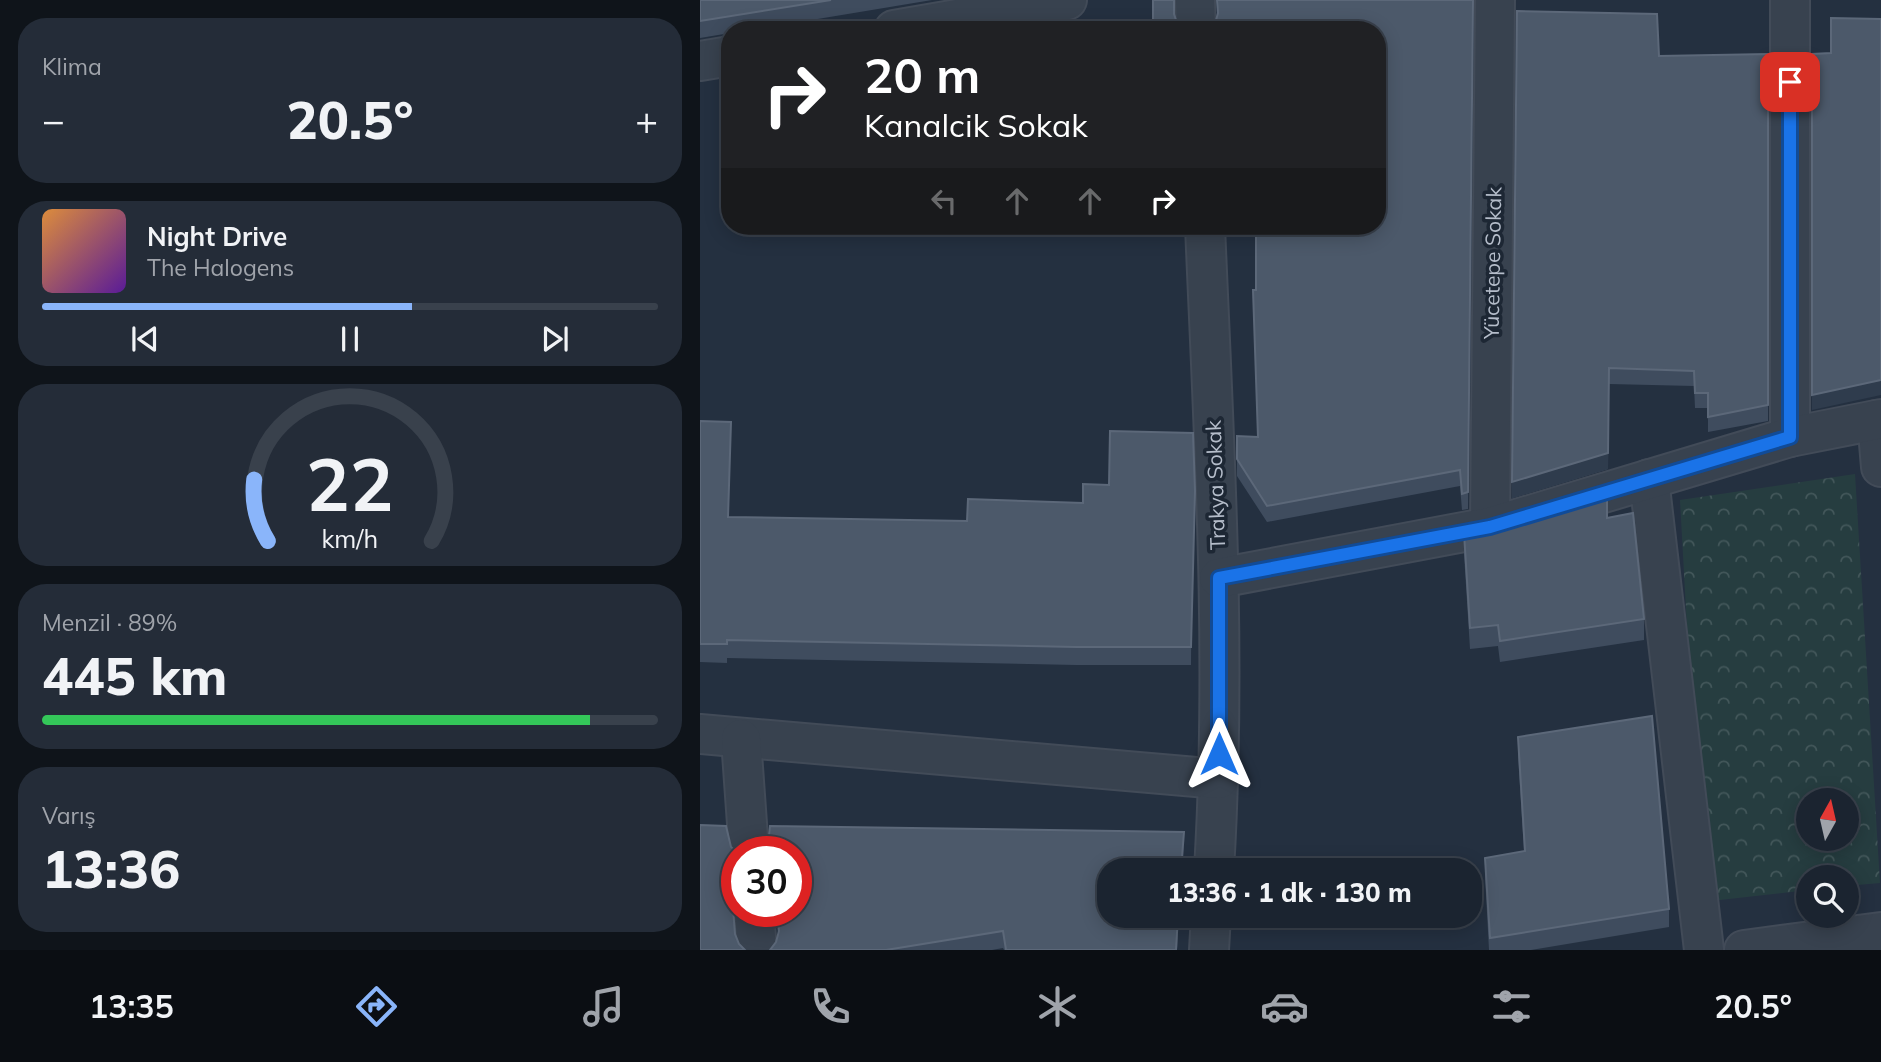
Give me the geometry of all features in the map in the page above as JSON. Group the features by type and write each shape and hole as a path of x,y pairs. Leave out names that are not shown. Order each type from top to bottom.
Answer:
{"street":[{"path":"946,21 1067,0"},
{"path":"1195,0 1196,21"},
{"name":"Yücetepe Sokak","path":"1490,527 1495,0"},
{"path":"1790,0 1790,437"},
{"path":"700,61 721,58"},
{"name":"Trakya Sokak","path":"1205,235 1219,578 1219,779 1215,858"},
{"path":"1219,578 1490,527 1790,437 1879,420 1881,467"},
{"path":"1649,479 1704,950"},
{"path":"700,734 1219,779"},
{"path":"741,739 748,836"},
{"path":"755,927 757,950"},
{"path":"1209,950 1210,928"},
{"path":"1744,950 1881,932"}],"green space":[{"path":"1855,474 1880,883 1859,885 1859,865 1796,865 1796,891 1702,902 1680,500"}],"building":[{"path":"700,0 831,0 700,21"},
{"path":"1153,0 1174,0 1176,21 1153,21"},
{"path":"1217,0 1473,0 1468,492 1462,494 1460,470 1267,506 1237,459 1237,436 1258,437 1253,290 1256,290 1256,235 1386,235 1386,21 1216,21"},
{"path":"1517,11 1657,14 1659,56 1768,54 1768,405 1708,417 1708,393 1695,393 1694,371 1609,368 1608,453 1512,482"},
{"path":"1831,18 1881,19 1881,380 1812,395 1812,54 1831,53"},
{"path":"700,421 731,422 728,517 967,521 968,499 1083,503 1083,484 1109,485 1110,431 1193,433 1195,491 1191,647 727,640 727,644 700,644"},
{"path":"1607,494 1607,518 1633,513 1644,619 1500,641 1498,625 1470,628 1464,533 1496,527"},
{"path":"1652,716 1669,909 1490,938 1485,858 1525,851 1518,737"},
{"path":"700,825 726,826 728,836 721,836 721,927 734,927 739,944 745,950 700,950"},
{"path":"770,826 1184,832 1182,858 1097,858 1097,928 1177,928 1176,950 1006,950 1003,931 886,950 770,950 776,942 779,927 812,927 812,836 769,836"}],"route":[{"path":"1219,754 1219,578 1490,527 1790,437 1790,82"}]}
